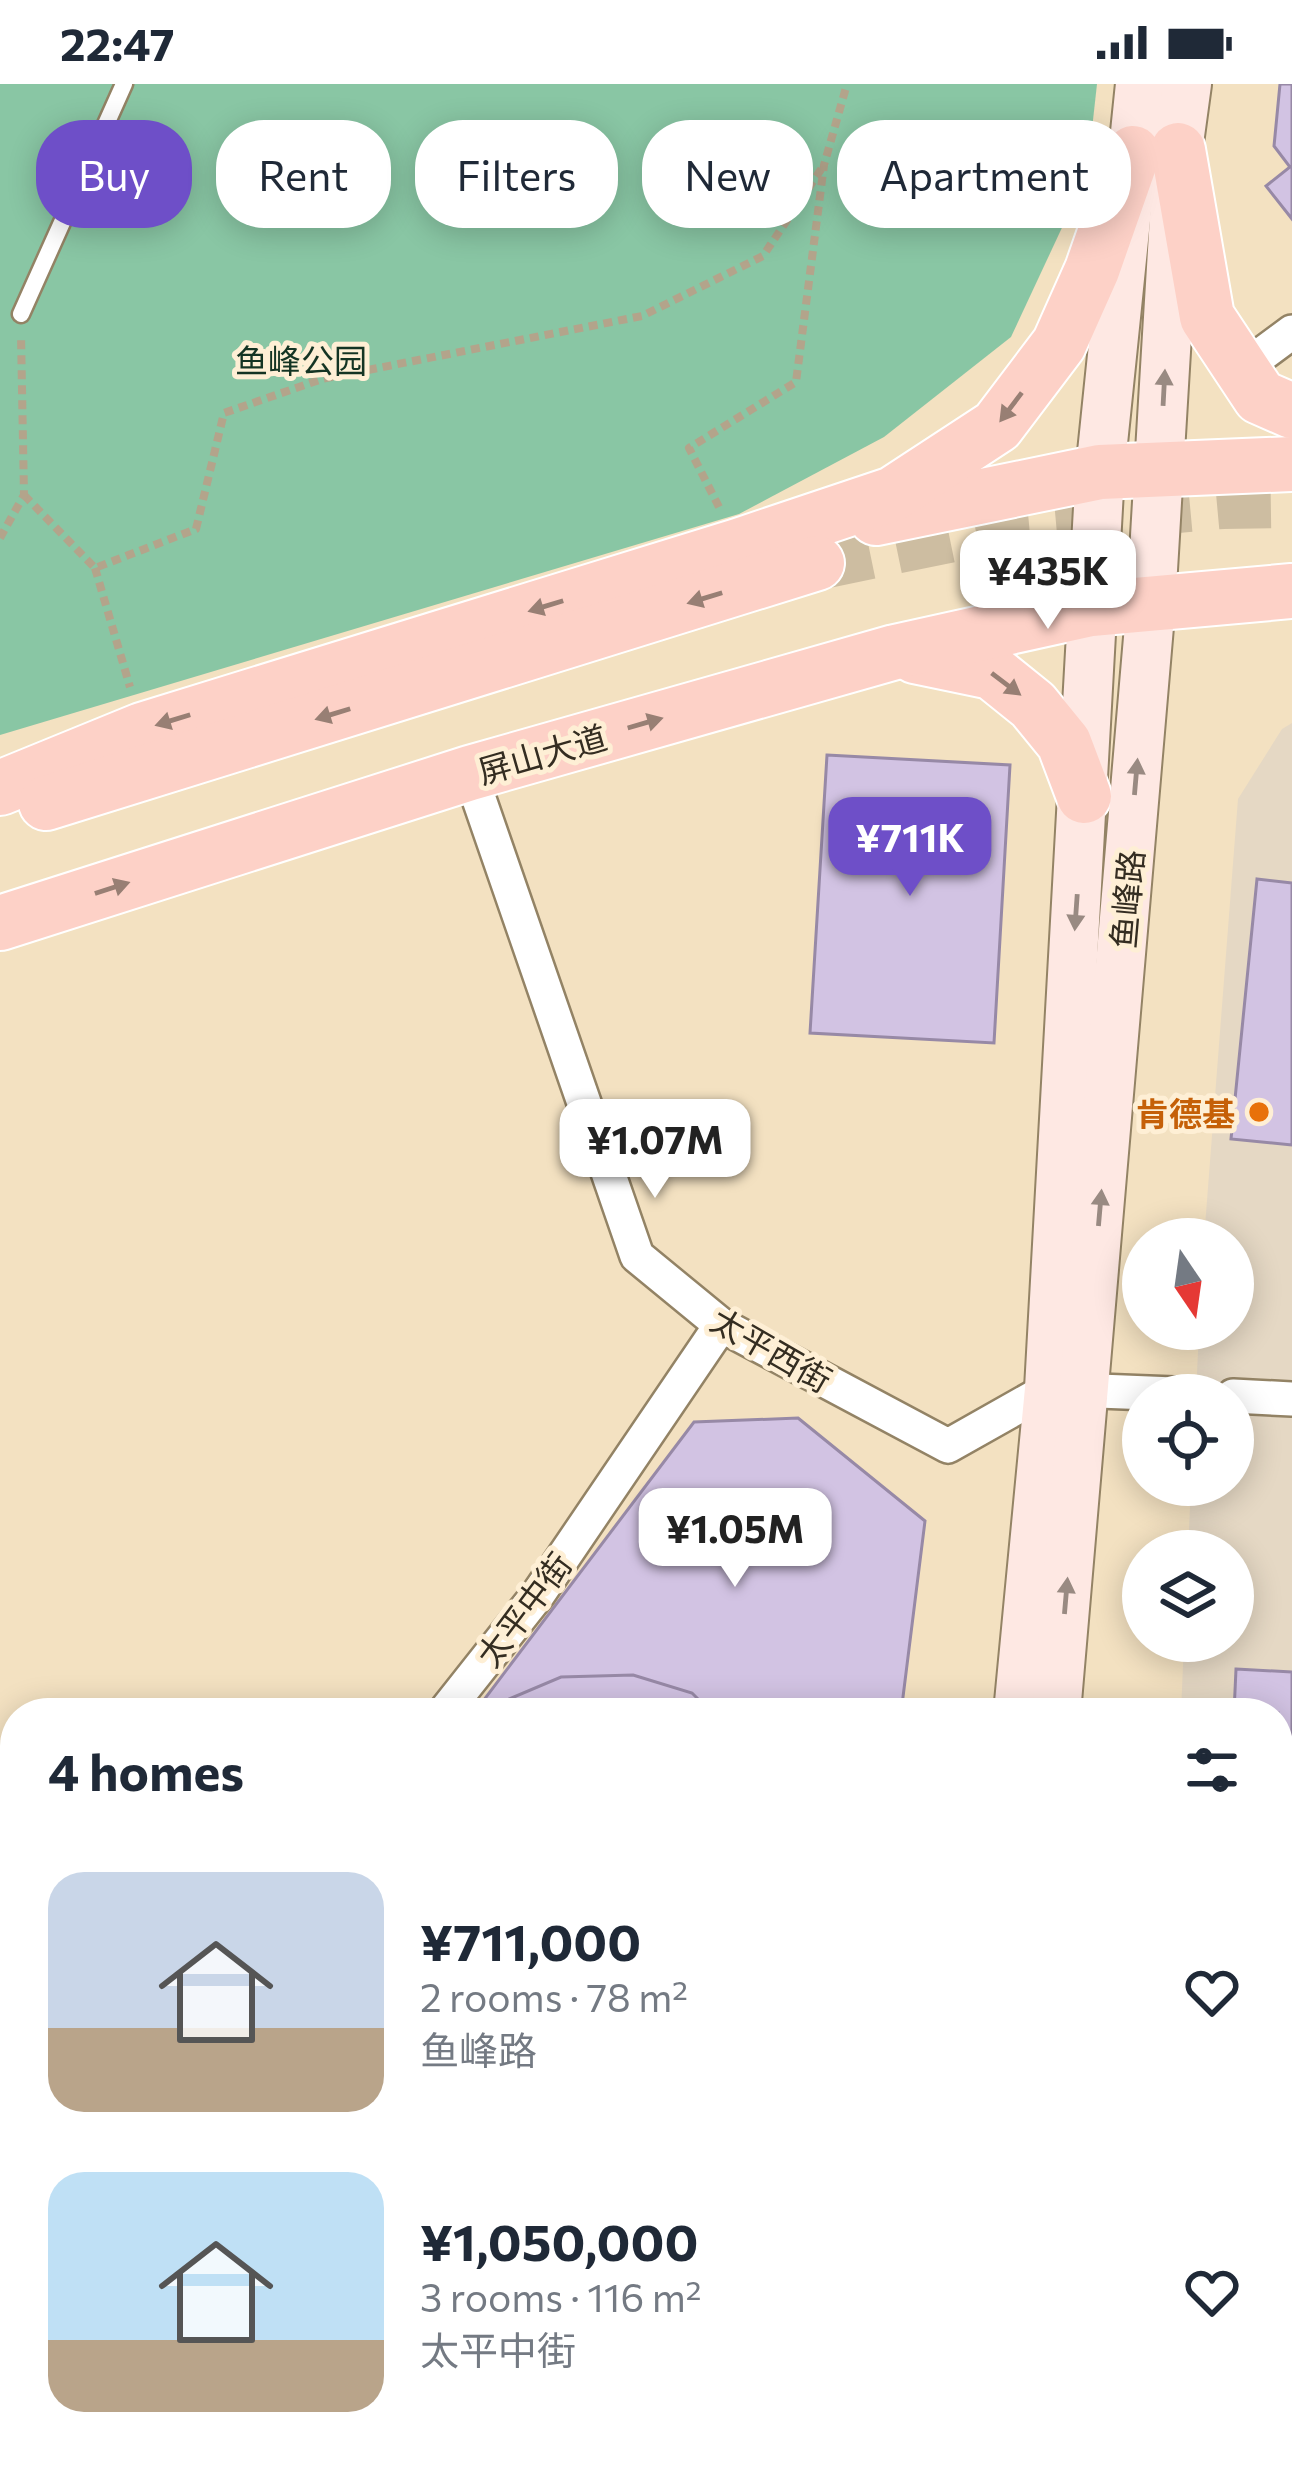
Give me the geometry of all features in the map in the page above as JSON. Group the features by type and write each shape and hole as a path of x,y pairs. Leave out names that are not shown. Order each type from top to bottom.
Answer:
{"main road":[{"name":"鱼峰路","path":"1020,1698 1067,1390 1151,603 1159,470 1155,151 1140,84"},
{"name":"鱼峰路","path":"1057,1698 1067,1390 1064,1073 1100,472 1155,151 1187,84"},
{"path":"1155,151 1207,317 1260,397 1292,411"},
{"path":"0,788 142,730 893,494 997,426 1059,344 1155,151"},
{"path":"738,546 1100,472 1292,464"},
{"path":"0,818 817,562"},
{"name":"屏山大道","path":"0,923 470,773 896,652 1091,609 1292,591"},
{"path":"896,652 992,672 1033,705 1064,742 1084,796"}],"street":[{"path":"1242,369 1292,332"},
{"name":"太平西街","path":"470,773 637,1256 722,1325 948,1445 1067,1390"},
{"name":"太平中街","path":"456,1698 539,1593 722,1325"},
{"path":"1067,1390 1122,1392"},
{"path":"1254,1397 1292,1399"}],"lane":[{"path":"21,314 124,84"}],"path":[{"path":"738,546 689,448 796,382 824,165 847,84"},
{"path":"95,568 196,529 224,412 322,379 642,316 763,256 824,165"},
{"path":"0,538 24,495 21,314"},
{"path":"24,495 95,568 142,730"}],"shaded area":[{"path":"1292,723 1292,1698 1182,1698 1183,1662 1254,1662 1254,1530 1189,1530 1190,1506 1254,1506 1254,1374 1197,1374 1198,1350 1254,1350 1254,1218 1206,1218 1238,799 1282,729"}],"green space":[{"name":"鱼峰公园","path":"0,84 1097,84 1093,120 837,120 837,228 1062,228 1011,337 884,437 739,514 0,735"}],"building":[{"path":"1280,84 1292,84 1292,219 1266,186 1290,167 1274,146"},
{"path":"827,755 1010,765 994,1043 810,1033"},
{"path":"1257,879 1292,883 1292,1145 1231,1139"},
{"path":"798,1418 925,1521 903,1698 485,1698 694,1422"},
{"path":"1236,1669 1292,1672 1292,1698 1235,1698"},
{"path":"633,1675 697,1698 511,1698 561,1677"}],"tunnel":[{"path":"817,563 1026,520 1222,502 1292,501"}],"place":[{"name":"肯德基","path":"1259,1112"}]}
